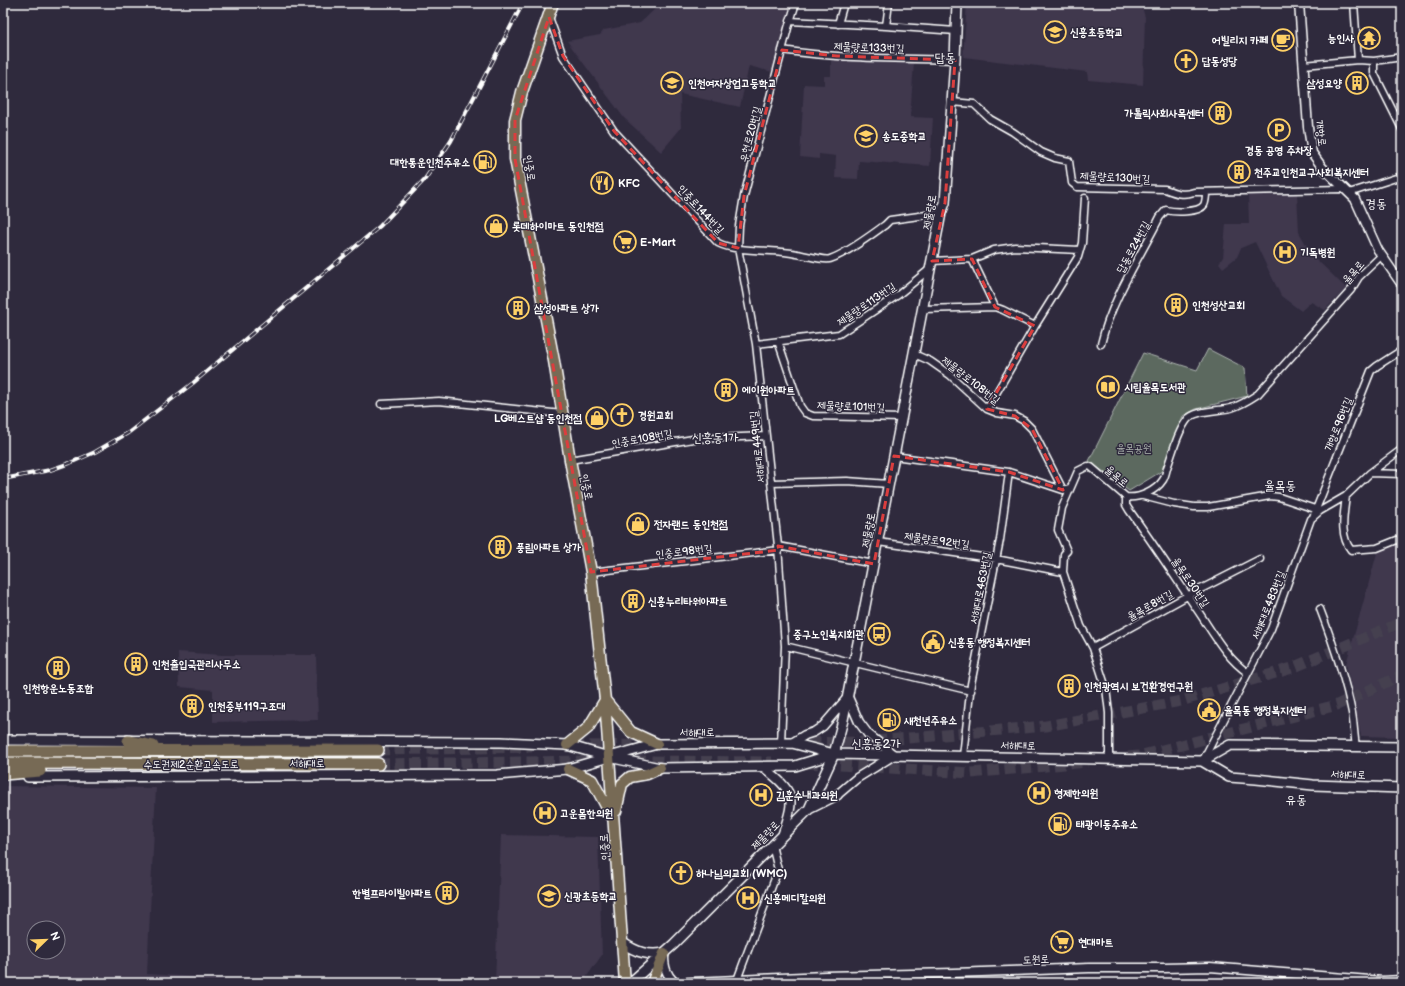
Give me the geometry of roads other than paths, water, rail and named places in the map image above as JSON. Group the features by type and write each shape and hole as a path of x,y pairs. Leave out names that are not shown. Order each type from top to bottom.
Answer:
{"highway":[{"path":"128,741 157,747 219,750"},
{"name":"수도권제2순환고속도로","path":"3,751 378,750"},
{"name":"수도권제2순환고속도로","path":"3,764 378,764"},
{"path":"3,775 24,771 104,770 154,764"}],"main road":[{"name":"인중로","path":"553,3 522,92 515,120 515,159 554,361 570,460 591,572 605,700 626,983"},
{"name":"제물량로","path":"630,983 664,953 783,833 809,809 834,754 855,663 931,264 941,213 945,203 955,60 957,3"},
{"path":"567,745 588,728 605,700 630,732 657,744"},
{"name":"서해대로","path":"3,740 501,742 567,745 609,757 660,768 795,766 834,754"},
{"name":"서해대로","path":"3,775 497,775 568,769 657,744 792,743 834,754 1202,762 1229,777 1313,785 1402,788"},
{"path":"1202,762 1230,745 1402,747"},
{"path":"614,821 622,784 630,777 647,774 660,768"},
{"path":"568,769 592,780 614,821"},
{"path":"809,809 837,796"},
{"path":"623,943 640,952 655,955 664,953"},
{"path":"652,983 664,953"}],"street":[{"name":"우현로20번길","path":"738,248 738,226 744,196 782,50 796,3"},
{"path":"838,24 844,3"},
{"path":"886,26 889,3"},
{"name":"개항로","path":"1299,3 1308,128 1312,152 1322,167 1355,198 1378,250 1402,285"},
{"path":"1354,3 1358,60"},
{"name":"인중로144번길","path":"549,17 563,56 614,131 718,243 738,248 794,253 828,260 874,233 886,225 890,220 941,213"},
{"path":"790,21 956,31"},
{"name":"제물량로133번길","path":"782,50 837,56 955,60"},
{"path":"1304,65 1358,60 1374,62 1402,58"},
{"path":"1374,62 1374,73 1402,129"},
{"name":"제물량로130번길","path":"952,102 974,104 990,119 1013,132 1041,152 1069,161 1072,183 1077,187 1165,189 1178,194 1206,192"},
{"path":"1206,192 1347,191 1402,176"},
{"name":"답동로24번길","path":"1101,344 1106,324 1123,284 1160,217 1166,210 1176,212 1199,209 1204,204 1206,192"},
{"path":"987,409 1035,326 1078,257 1086,198"},
{"path":"931,264 972,259 994,250 1015,247 1080,250"},
{"name":"서해대로449번길","path":"738,248 756,344 778,548 785,646 781,743"},
{"name":"율목로","path":"1109,759 1108,698 1106,688 1093,648 1081,626 1064,572 1064,554 1067,551 1058,530 1062,508 1078,471 1088,466 1091,467 1126,497 1132,498 1142,496 1154,490 1163,480 1179,434 1187,419 1193,415 1230,408 1245,403 1258,394 1351,290 1359,278 1382,255"},
{"path":"972,259 995,307"},
{"name":"제물량로113번길","path":"756,344 839,334 898,295 931,264"},
{"path":"923,309 995,307 1035,326"},
{"name":"제물량로101번길","path":"778,341 800,406 805,413 813,416 902,418"},
{"name":"개항로96번길","path":"1311,519 1371,371 1402,350"},
{"name":"제물량로108번길","path":"914,354 930,360 950,375 987,409 997,413 1015,416 1024,421 1032,429 1063,490"},
{"path":"381,404 439,401 562,414"},
{"name":"인중로108번길","path":"570,460 693,439 765,436"},
{"path":"1311,519 1320,511 1346,496 1370,474 1402,449"},
{"path":"894,456 1009,472 1063,490 1070,488"},
{"name":"서해대로463번길","path":"963,756 970,691 1000,540 1009,472"},
{"path":"1370,474 1402,474"},
{"path":"771,483 847,481 889,484"},
{"path":"1142,496 1174,504 1194,507 1208,507 1270,496 1279,497 1315,509"},
{"path":"1346,496 1343,532 1346,544 1351,550 1377,548 1402,538"},
{"name":"율목로30번길","path":"1126,497 1126,505 1129,510 1187,596 1229,656 1248,673"},
{"name":"서해대로483번길","path":"1202,762 1271,629 1311,519"},
{"name":"제물량로92번길","path":"878,542 996,559 1064,572"},
{"name":"인중로98번길","path":"591,572 778,548 874,564"},
{"name":"율목로8번길","path":"1093,648 1187,596 1260,559"},
{"path":"1320,609 1332,639 1347,689 1356,746"},
{"path":"785,646 970,691"},
{"path":"792,743 805,735 814,732 822,726 848,697 859,722 868,734 894,755 857,778 837,796"},
{"path":"763,767 784,783 789,791 791,801 789,817 783,833"},
{"path":"737,980 778,870 772,845"},
{"path":"664,953 664,964 672,983"},
{"name":"도원로","path":"672,983 1089,968 1210,967 1382,981 1402,980"}],"tunnel":[{"path":"793,743 864,742 1046,726 1181,701 1292,668 1402,622"},
{"path":"1128,757 1139,756 1337,705 1402,675"},
{"path":"573,746 648,745"},
{"path":"378,750 532,747"},
{"path":"378,764 596,761"},
{"path":"635,761 772,762"},
{"path":"807,763 971,773 1087,762"}],"railway":[{"path":"3,479 50,470 70,463 95,452 128,433 193,383 380,226 425,179 451,141 523,3"}],"place":[{"name":"신흥초등학교","path":"1055,32"},
{"name":"능인사","path":"1369,38"},
{"name":"어빌리지 카페","path":"1283,40"},
{"name":"답동성당","path":"1186,61"},
{"name":"인천여자상업고둥학교","path":"672,83"},
{"name":"삼성요양","path":"1357,83"},
{"name":"가톨릭사회사목센터","path":"1220,113"},
{"name":"경동 공영 주차장","path":"1279,130"},
{"name":"송도중학교","path":"866,136"},
{"name":"대한통운인천주유소","path":"485,162"},
{"name":"천주교인천교구사회복지센터","path":"1239,172"},
{"name":"KFC","path":"602,183"},
{"name":"롯데하이마트 동인천점","path":"496,226"},
{"name":"E-Mart","path":"625,242"},
{"name":"기독병원","path":"1285,252"},
{"name":"인천성산교회","path":"1176,305"},
{"name":"삼성아파트 상가","path":"518,308"},
{"name":"시립율목도서관","path":"1108,387"},
{"name":"에이원아파트","path":"726,390"},
{"name":"경원교회","path":"622,415"},
{"name":"LG베스트샵 동인천점","path":"597,418"},
{"name":"전자랜드 동인천점","path":"638,524"},
{"name":"풍림아파트 상가","path":"500,547"},
{"name":"신흥누리타워아파트","path":"633,601"},
{"name":"중구노인복지회관","path":"879,634"},
{"name":"신흥동 행정복지센터","path":"933,642"},
{"name":"인천출입국관리사무소","path":"136,664"},
{"name":"인천항운노동조합","path":"58,668"},
{"name":"인천광역시 보건환경연구원","path":"1069,686"},
{"name":"인천중부119구조대","path":"192,706"},
{"name":"율목동 행정복지센터","path":"1209,710"},
{"name":"새천년주유소","path":"889,720"},
{"name":"형제한의원","path":"1039,793"},
{"name":"김훈수내과의원","path":"761,795"},
{"name":"고운몸한의원","path":"545,813"},
{"name":"태광이동주유소","path":"1060,824"},
{"name":"하나님의교회 (WMC)","path":"681,873"},
{"name":"한별프라이빌아파트","path":"447,893"},
{"name":"신광초등학교","path":"549,896"},
{"name":"신흥메디칼의원","path":"748,898"},
{"name":"현대마트","path":"1062,942"}],"district":[{"name":"답동","path":"945,57"},
{"name":"경동","path":"1376,203"},
{"name":"신흥동1가","path":"715,437"},
{"name":"율목동","path":"1280,485"},
{"name":"신흥동2가","path":"876,743"},
{"name":"유동","path":"1296,799"}],"park label":[{"name":"율목공원","path":"1134,448"}]}
